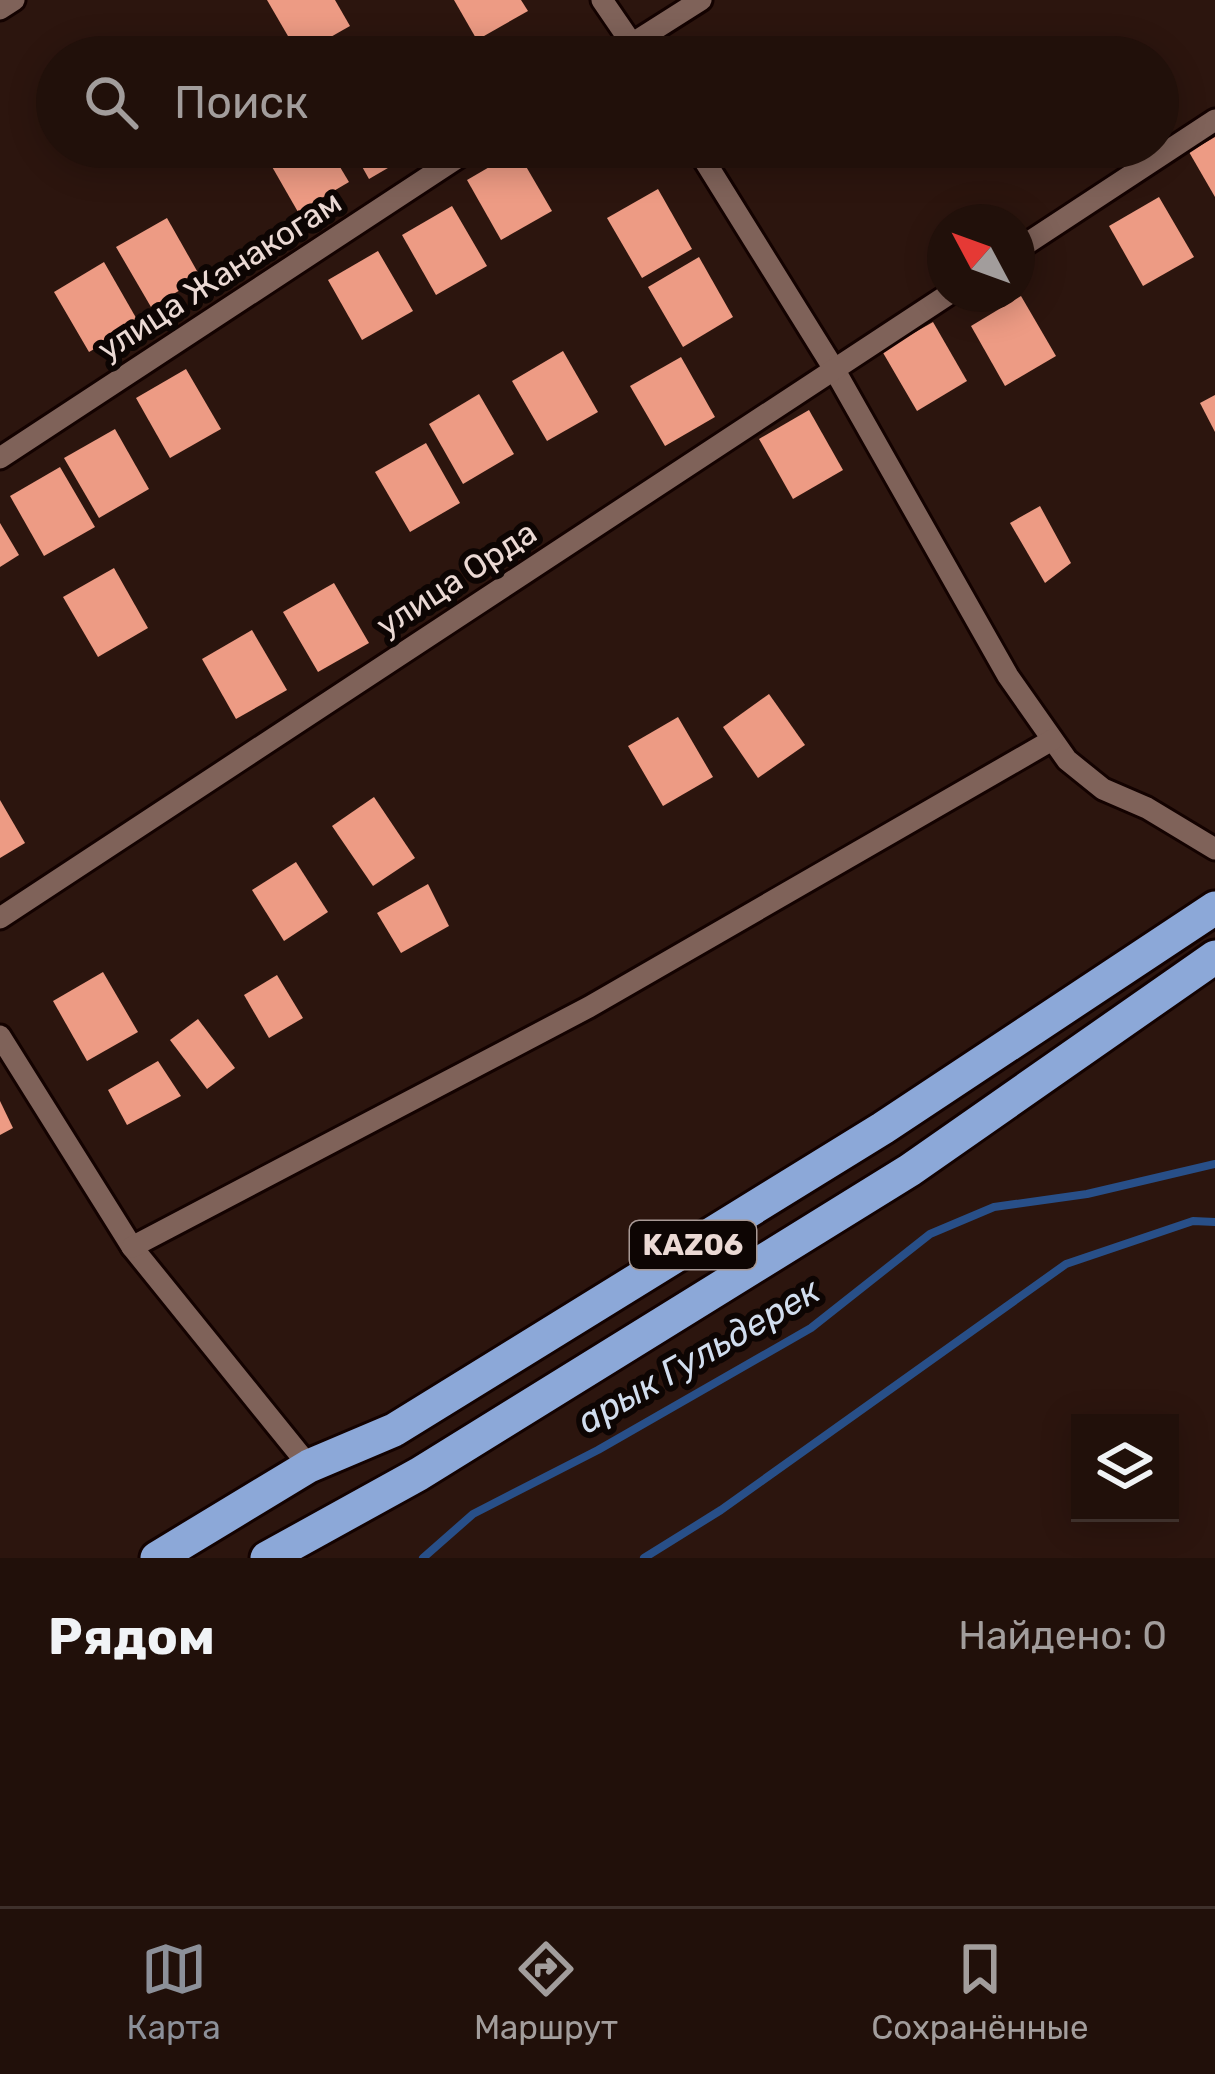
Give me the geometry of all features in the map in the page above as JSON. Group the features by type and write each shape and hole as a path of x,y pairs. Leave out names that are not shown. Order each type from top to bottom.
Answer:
{"highway":[{"name":"KАZ06","path":"157,1558 309,1466 394,1430 883,1128 1215,908"},
{"name":"KАZ06","path":"267,1558 419,1474 910,1170 1215,958"}],"street":[{"path":"0,9 14,0"},
{"path":"602,0 626,36"},
{"path":"654,36 701,0"},
{"path":"1179,144 1215,120"},
{"name":"улица Жанакогам","path":"0,458 442,168"},
{"path":"709,168 833,370 1008,676 1052,740 1067,760 1103,789 1147,808 1215,849"},
{"path":"1035,238 1142,168"},
{"name":"улица Орда","path":"0,918 927,308"},
{"path":"132,1246 590,1007 1052,740"},
{"path":"0,1036 132,1246 309,1466"}],"building":[{"path":"267,0 335,0 350,26 332,36 288,36"},
{"path":"454,0 521,0 528,11 484,36 475,36"},
{"path":"1215,137 1215,197 1189,152"},
{"path":"273,168 341,168 349,182 298,212"},
{"path":"363,168 388,168 369,179"},
{"path":"488,168 527,168 552,211 501,240 467,180"},
{"path":"658,189 692,249 642,278 607,218"},
{"path":"1159,197 1194,257 1143,286 1109,226"},
{"path":"452,206 487,266 436,295 402,235"},
{"path":"167,218 201,278 151,307 116,247"},
{"path":"378,251 413,311 362,340 328,280"},
{"path":"699,257 733,317 683,347 648,287"},
{"path":"104,262 139,323 89,352 54,292"},
{"path":"994,312 1030,312 1056,356 1005,386 971,326"},
{"path":"933,322 967,381 917,411 882,351"},
{"path":"563,351 598,412 547,441 512,381"},
{"path":"681,357 715,417 665,446 630,386"},
{"path":"186,369 221,429 170,458 136,398"},
{"path":"479,394 514,454 463,484 429,424"},
{"path":"1215,395 1215,432 1200,403"},
{"path":"809,410 843,470 793,499 759,439"},
{"path":"115,429 149,489 99,518 64,458"},
{"path":"426,443 460,503 410,532 375,472"},
{"path":"60,467 95,527 44,556 10,496"},
{"path":"1040,506 1071,563 1045,583 1010,523"},
{"path":"0,523 19,555 0,567"},
{"path":"114,568 148,628 98,657 63,597"},
{"path":"334,583 369,643 318,672 283,612"},
{"path":"252,630 287,690 236,719 202,659"},
{"path":"769,694 805,745 758,778 723,727"},
{"path":"678,717 713,777 663,806 628,746"},
{"path":"374,797 415,858 373,886 332,826"},
{"path":"0,800 25,843 0,858"},
{"path":"296,862 328,912 284,941 252,890"},
{"path":"428,884 449,926 401,953 377,913"},
{"path":"103,972 138,1032 87,1061 53,1001"},
{"path":"277,975 303,1018 269,1038 244,995"},
{"path":"198,1019 235,1068 207,1089 170,1040"},
{"path":"158,1061 181,1096 127,1125 108,1090"},
{"path":"0,1101 13,1128 0,1135"}],"waterway":[{"name":"арык Гульдерек","path":"423,1558 473,1514 598,1450 811,1328 930,1234 994,1207 1087,1194 1215,1164"},
{"path":"644,1558 721,1510 1066,1264 1193,1221 1215,1222"}]}
